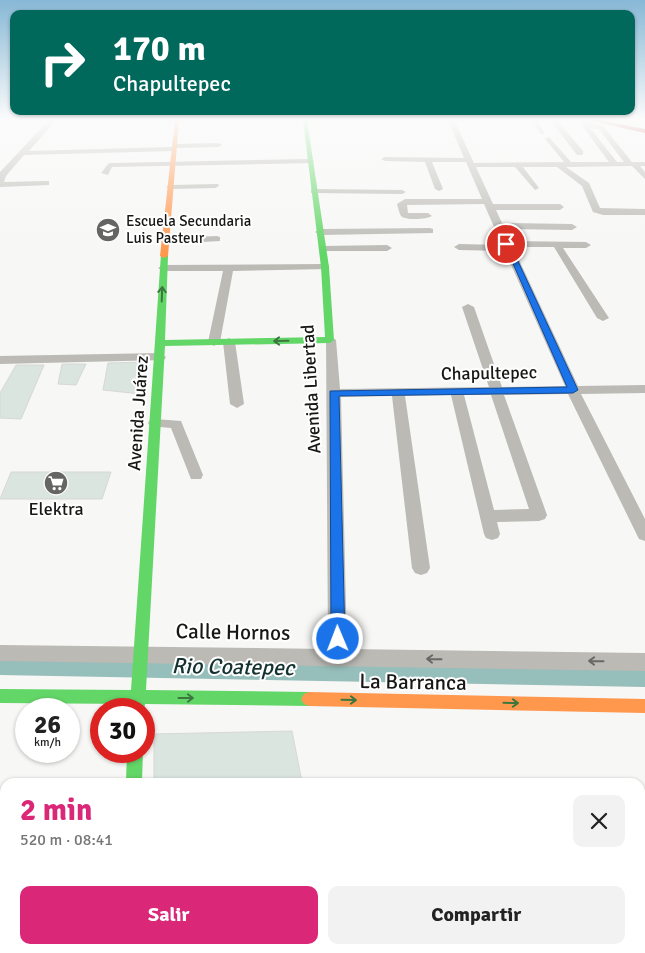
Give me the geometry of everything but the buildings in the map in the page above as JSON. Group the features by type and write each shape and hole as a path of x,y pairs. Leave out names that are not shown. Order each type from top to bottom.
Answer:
{"street":[{"path":"12,164 2,175 0,184 46,184"},
{"path":"105,173 109,165 126,164"},
{"name":"Avenida Juárez","path":"137,698 160,357 163,268 173,164"},
{"name":"Avenida Libertad","path":"310,164 325,267 334,393 338,658"},
{"path":"430,164 439,189"},
{"path":"471,164 573,390 645,535"},
{"path":"507,164 543,164"},
{"path":"564,164 569,174 586,185 596,210 603,212 645,212"},
{"path":"632,164 645,177"},
{"path":"520,165 535,188"},
{"path":"170,187 215,186"},
{"path":"314,191 402,192"},
{"path":"428,216 405,215 401,204 404,202 560,207"},
{"path":"498,226 572,227"},
{"path":"320,232 430,231"},
{"path":"166,241 217,239"},
{"path":"557,244 603,318"},
{"path":"459,247 586,245"},
{"path":"322,249 387,248"},
{"path":"214,342 229,267"},
{"path":"163,268 325,267"},
{"path":"468,307 538,515 488,516"},
{"path":"160,343 330,340"},
{"path":"229,342 237,404"},
{"path":"0,360 160,357"},
{"name":"Chapultepec","path":"334,393 645,389"},
{"path":"457,392 492,534"},
{"path":"398,393 420,568"},
{"path":"155,423 176,424 196,475"},
{"name":"Calle Hornos","path":"0,653 140,657 645,662"},
{"name":"La Barranca","path":"0,696 90,701"},
{"name":"La Barranca","path":"155,702 264,698 645,706"},
{"path":"134,778 135,763"}],"waterway":[{"name":"Rio Coatepec","path":"0,662 645,674"}],"traffic: fast":[{"path":"160,343 330,340 325,267 311,164"},
{"path":"138,698 160,357 164,256"},
{"path":"0,696 309,699"},
{"path":"134,778 135,763"}],"traffic: slow":[{"path":"164,256 173,164"},
{"path":"309,699 645,706"}],"place":[{"name":"Escuela Secundaria Luis Pasteur","path":"108,230"},
{"name":"Elektra","path":"56,483"}],"route":[{"path":"338,639 334,393 573,390 506,244"}]}
